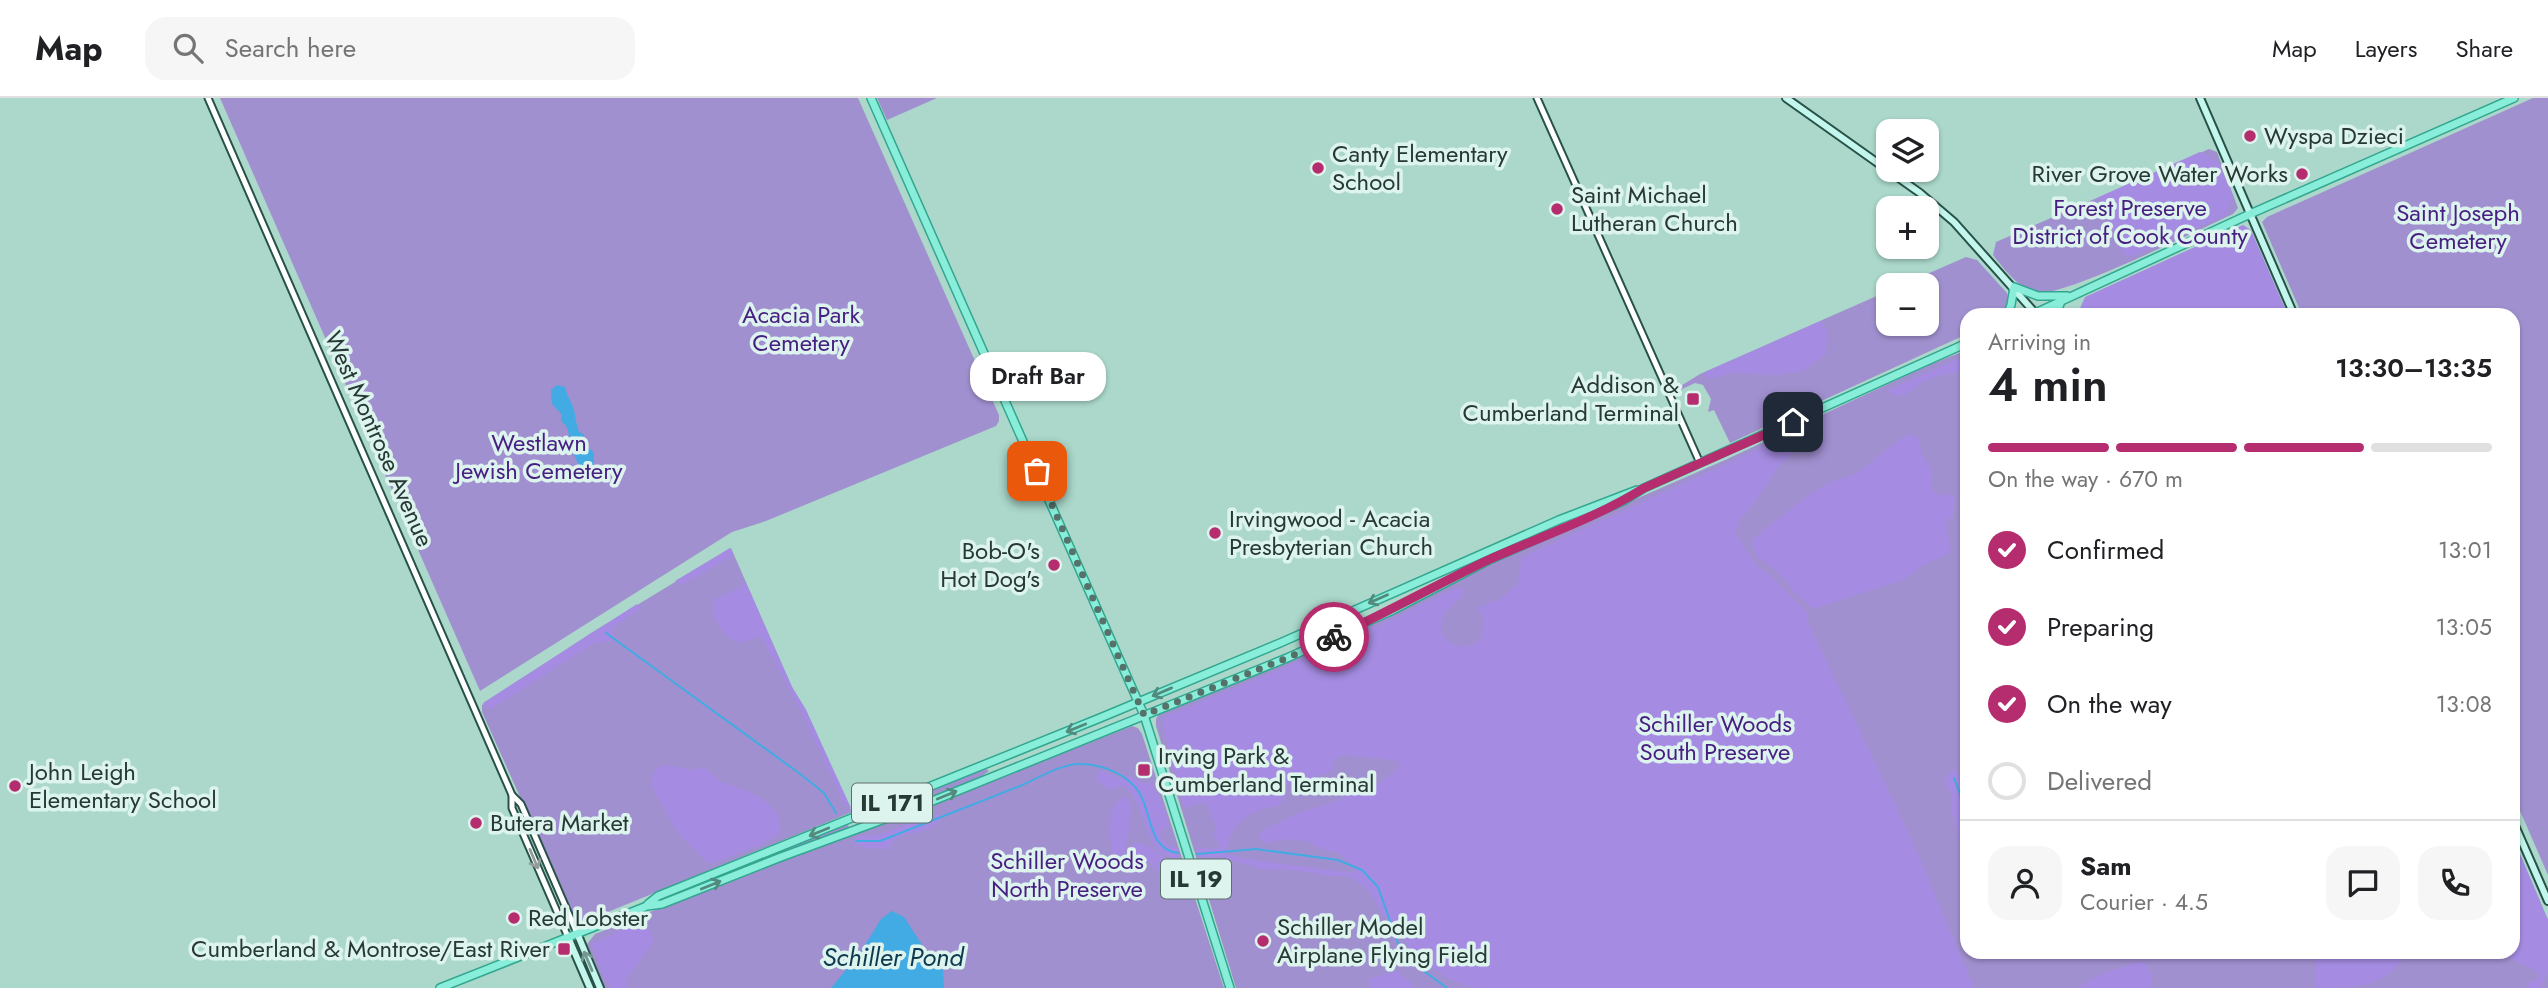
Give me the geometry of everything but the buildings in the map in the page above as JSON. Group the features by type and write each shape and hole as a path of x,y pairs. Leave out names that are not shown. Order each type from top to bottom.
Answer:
{"main road":[{"name":"IL 19","path":"871,98 1139,702 1230,988"},
{"path":"1786,98 1920,193 1954,222 2014,287 2030,308"},
{"path":"2200,98 2291,308"},
{"path":"2046,308 2250,214 2514,98"},
{"path":"2014,287 2038,296 2071,296"},
{"path":"2010,308 2014,287"},
{"path":"2058,308 2061,301"},
{"name":"IL 171","path":"647,905 662,904 781,856 910,810 1299,653 1393,610 1489,560 1623,501 1644,488 1960,347"},
{"name":"IL 171","path":"440,988 647,905 658,896 1139,702 1624,493 1644,488"},
{"path":"2520,837 2548,901"},
{"name":"West Montrose Avenue","path":"577,933 600,988"},
{"name":"West Montrose Avenue","path":"568,937 590,988"}],"street":[{"name":"West Montrose Avenue","path":"208,98 512,795 520,804 577,933"},
{"path":"1537,98 1700,463"},
{"name":"West Montrose Avenue","path":"512,795 513,808 568,937"}],"green space":[{"path":"220,98 858,98 999,415 999,421 996,426 766,521 732,532 480,691"},
{"path":"877,98 937,98 887,120"},
{"name":"Saint Joseph Cemetery","path":"2533,98 2548,98 2548,875 2520,811 2520,308 2299,308 2262,222 2267,217"},
{"name":"Forest Preserve District of Cook County","path":"2209,149 2217,152 2238,208 2233,214 2133,261 2052,291 2030,291 2012,278 1993,255 1996,242"},
{"path":"2200,152 2217,161 2232,194 2227,215 2130,257 2124,255 2099,197"},
{"name":"Forest Preserve District of Cook County","path":"2243,225 2251,230 2285,308 2080,308 2085,297"},
{"name":"Forest Preserve District of Cook County","path":"1966,257 1977,260 2007,293 2009,301 2006,308 1960,308 1960,337 1730,443 1714,410 1708,412 1711,399 1703,385 1695,383 1676,392 1679,387 1700,374 1876,296 1876,336 1939,336 1939,273 1929,273"},
{"path":"1821,321 1827,330 1826,354 1803,371 1774,375 1735,372 1710,379 1705,375 1705,372"},
{"name":"Schiller Woods South Preserve","path":"1960,353 1960,959 2520,959 2520,854 2548,920 2548,988 1236,988 1156,726 1159,714 1342,638 1494,561 1725,460"},
{"path":"1960,358 1960,372 1939,375 1922,382 1906,395 1893,396 1888,390"},
{"name":"Schiller Woods South Preserve","path":"1812,425 1811,436 1777,468 1739,521 1735,533 1757,566 1770,575 1808,613 1807,620 1911,838 1974,988 1473,988 1447,978 1410,950 1405,940 1406,930 1383,916 1369,890 1349,876 1261,869 1222,857 1206,859 1197,855 1198,847 1214,849 1220,846 1213,835 1216,828 1207,804 1199,803 1184,809 1163,726 1164,717 1329,649 1458,587 1463,590 1462,598 1449,608 1442,619 1441,629 1444,638 1451,644 1471,645 1482,638 1483,617 1478,608 1501,598 1518,584 1522,557","holes":["1345,755 1394,760 1400,767 1381,782 1361,787 1337,801 1301,812 1261,831 1259,837 1262,842 1300,840 1338,852 1354,868 1353,873 1245,859 1228,854 1226,849 1238,824 1253,813 1278,806 1287,795 1284,788 1287,784 1307,783 1314,777 1332,771 1336,760"]},
{"path":"1911,434 1919,439 1922,455 1932,469 1931,489 1937,495 1950,494 1955,498 1953,513 1946,524 1951,552 1920,567 1906,579 1813,609 1793,591 1780,574 1756,555 1752,542 1754,538 1813,492 1833,481 1856,474 1899,440"},
{"path":"730,548 734,555 682,585 675,581"},
{"path":"731,548 792,687 806,710 852,812 586,921 579,921 573,915 482,712 482,705 591,633"},
{"path":"745,581 792,687 806,710 851,808 845,806 806,721 761,636 744,642 731,639 716,621 713,600 737,589"},
{"path":"637,604 640,609 613,628 615,636 612,641 594,643 493,708 485,707 483,703"},
{"name":"Schiller Woods North Preserve","path":"1132,726 1138,728 1142,734 1224,988 604,988 587,944 595,934 767,865 886,823"},
{"path":"665,765 691,770 704,768 720,781 762,799 776,813 780,822 780,834 758,846 713,863 707,862 679,834 655,793 651,782 656,768"},
{"path":"986,769 989,771 979,778 872,821 868,820 867,816"},
{"path":"1101,770 1121,779 1127,775 1143,783 1151,783 1160,797 1169,825 1160,833 1162,839 1177,848 1180,858 1168,856 1159,850 1152,841 1138,805 1123,786 1109,789 1096,780 1097,773"},
{"path":"1952,770 1960,777 1960,840 1952,814 1952,796 1945,778"},
{"path":"1126,796 1132,806 1125,849 1120,860 1114,859 1110,823 1114,807"},
{"path":"936,814 940,816 940,822 923,831 903,834 888,849 864,848 855,844 856,837 881,834"},
{"path":"847,824 849,827 842,831 664,899"},
{"path":"1138,843 1149,846 1160,854 1169,863 1172,874 1164,877 1148,861 1133,856 1130,847"},
{"path":"2520,854 2548,920 2548,971 2540,988 2527,988 2528,983 2540,978 2538,972 2513,959 2520,959"},
{"path":"635,924 650,930 654,942 626,979 627,988 612,988 591,944"},
{"path":"2314,959 2402,960 2385,976 2375,981 2342,988 2316,988"},
{"path":"2137,962 2145,963 2151,973 2151,988 2077,988 2102,974"},
{"path":"1396,971 1412,983 1414,988 1370,988 1369,979"}],"water":[{"path":"557,385 565,387 579,432 584,434 584,443 594,453 594,466 590,471 582,471 571,448 567,427 561,421 562,415 552,404 551,390"},
{"name":"Schiller Pond","path":"892,911 904,917 928,954 943,970 944,988 831,988 860,953 881,919"}],"waterway":[{"path":"606,633 803,776 824,793 836,813"},
{"path":"856,841 880,841 1057,769 1080,764 1106,768 1129,781 1144,802 1156,839 1169,850 1178,853"},
{"path":"1954,778 1960,794"},
{"path":"1197,854 1256,849 1338,860 1362,870 1378,887 1400,949 1409,960 1447,988"}],"way so far":[{"path":"1037,471 1144,715 1334,637"}],"place":[{"name":"Wyspa Dzieci","path":"2250,136"},
{"name":"Canty Elementary School","path":"1318,168"},
{"name":"River Grove Water Works","path":"2302,174"},
{"name":"Saint Michael Lutheran Church","path":"1557,209"},
{"name":"Addison & Cumberland Terminal","path":"1693,399"},
{"name":"Draft Bar","path":"1037,471"},
{"name":"Irvingwood - Acacia Presbyterian Church","path":"1215,533"},
{"name":"Bob-O's Hot Dog's","path":"1054,565"},
{"name":"Irving Park & Cumberland Terminal","path":"1144,770"},
{"name":"John Leigh Elementary School","path":"15,786"},
{"name":"Butera Market","path":"476,823"},
{"name":"Red Lobster","path":"514,918"},
{"name":"Schiller Model Airplane Flying Field","path":"1263,941"},
{"name":"Cumberland & Montrose/East River","path":"564,949"}],"route":[{"path":"1334,637 1489,560 1793,422"}],"park label":[{"name":"Acacia Park Cemetery","path":"801,329"},
{"name":"Westlawn Jewish Cemetery","path":"539,457"}]}
